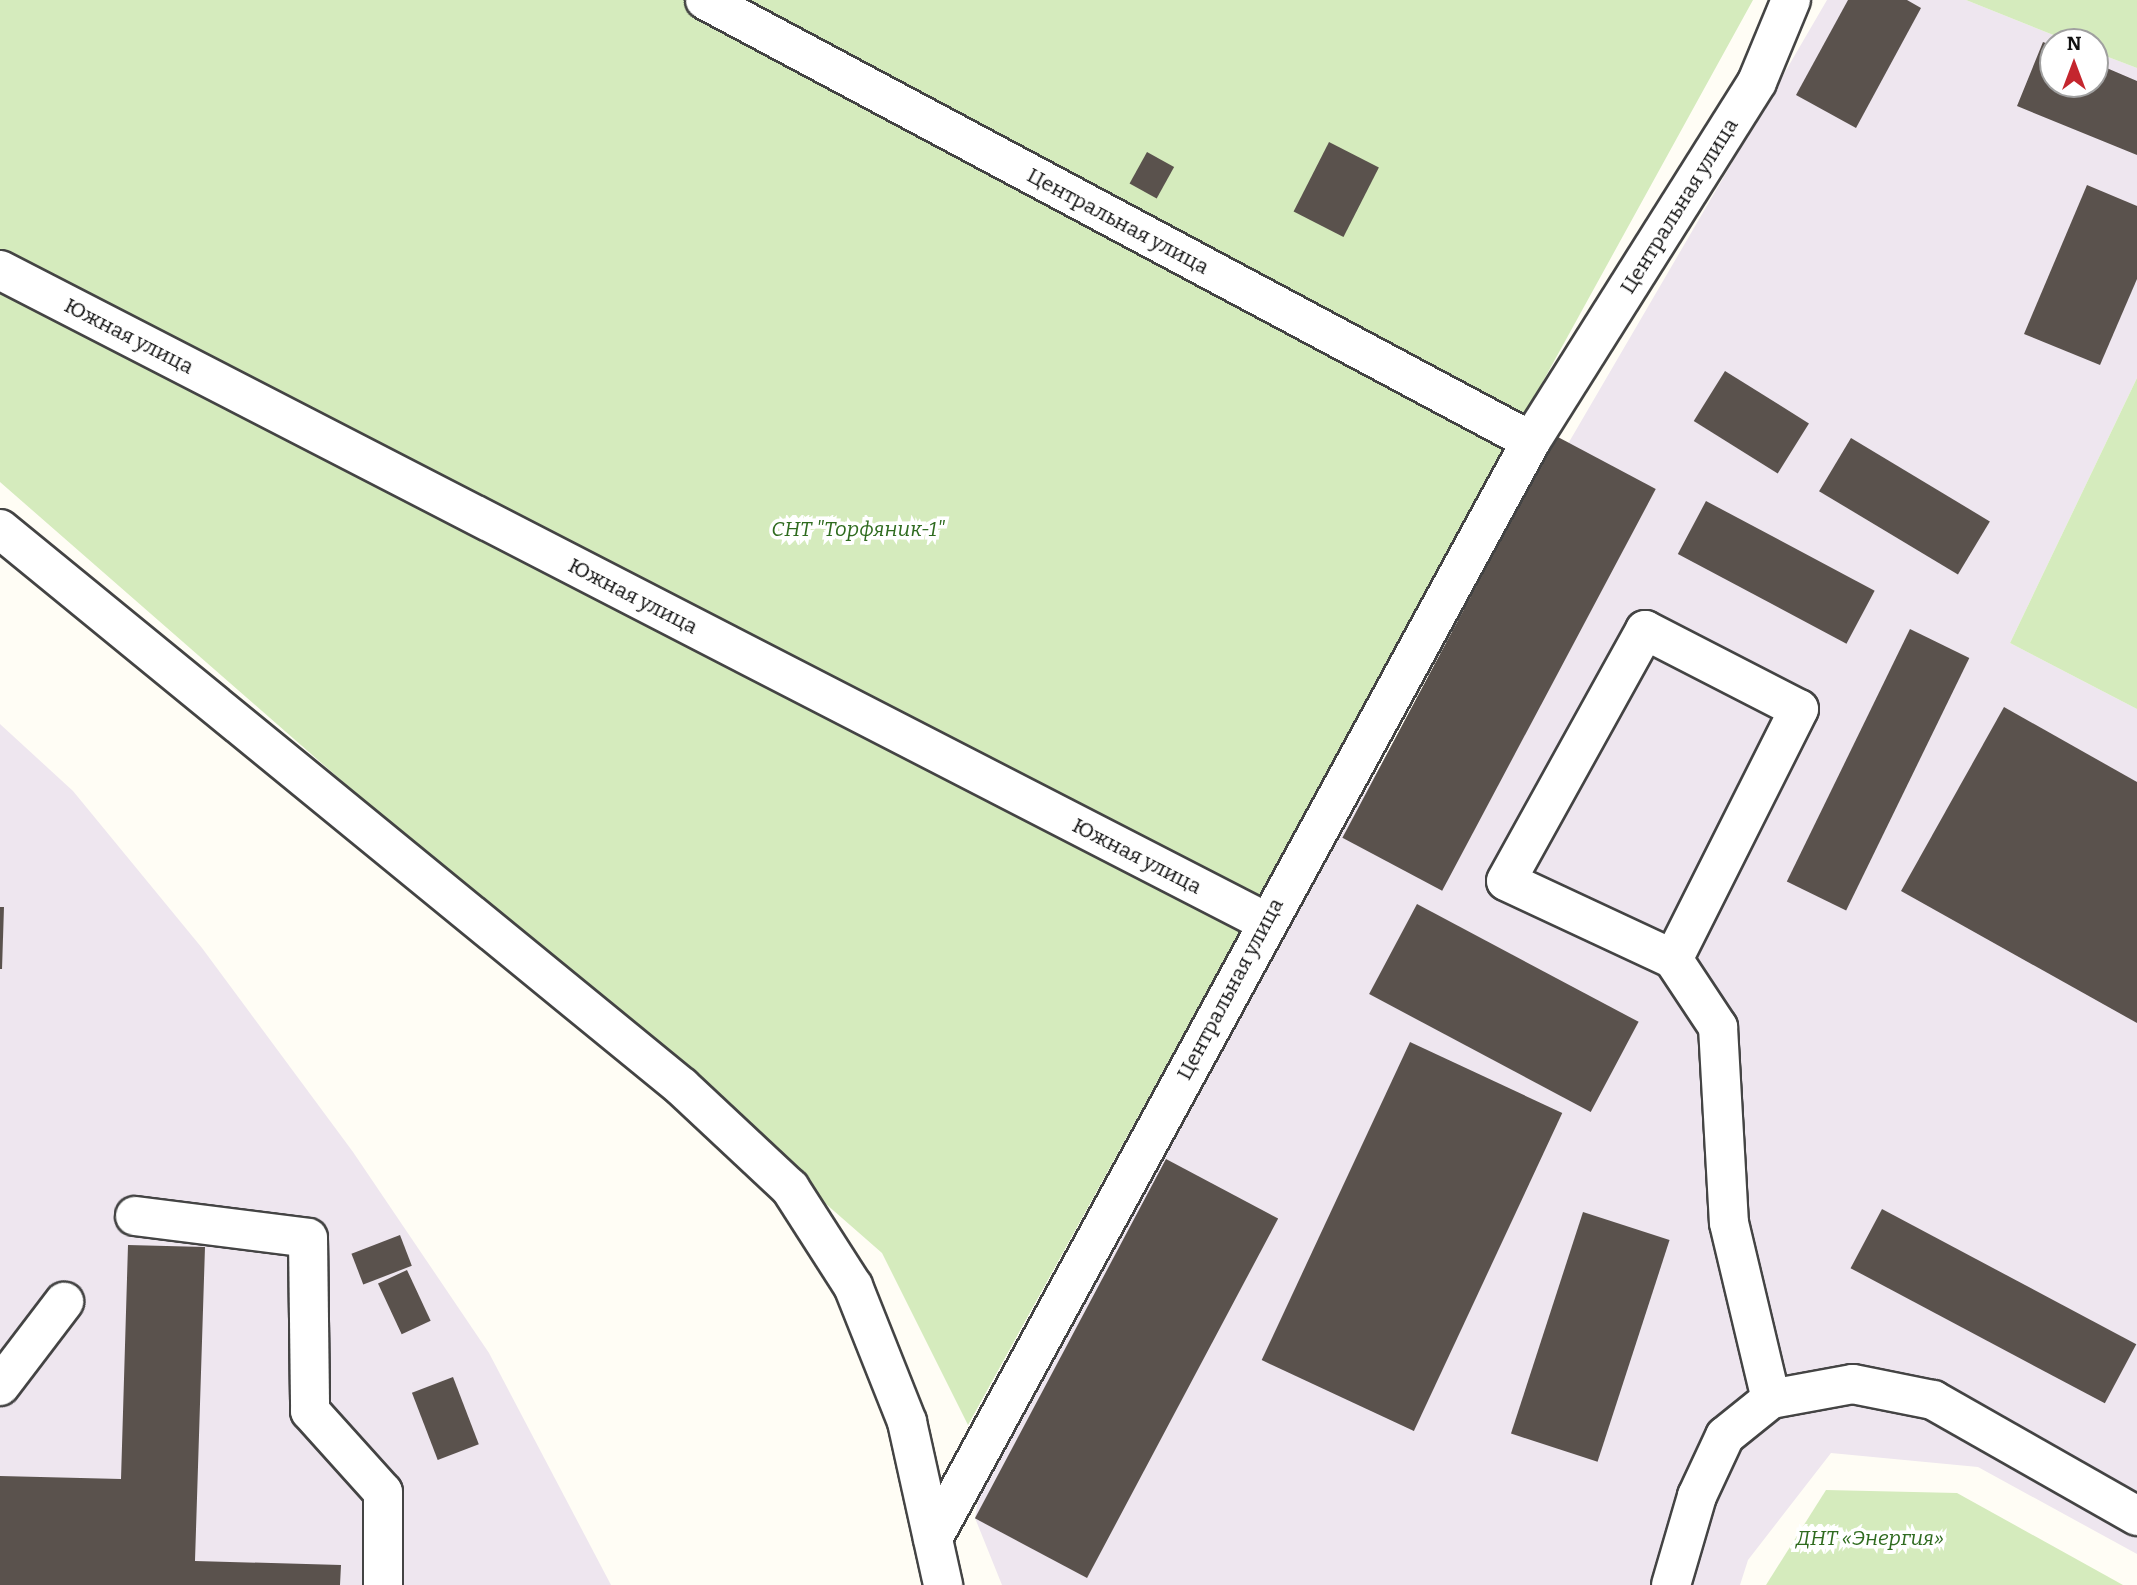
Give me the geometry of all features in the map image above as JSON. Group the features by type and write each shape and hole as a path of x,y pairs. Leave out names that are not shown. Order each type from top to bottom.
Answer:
{"street":[{"name":"Центральная улица","path":"705,0 1531,441"},
{"name":"Центральная улица","path":"933,1538 1266,922 1531,441 1757,82 1791,0"},
{"name":"Южная улица","path":"0,270 1266,922"},
{"path":"0,529 682,1087 790,1188 853,1286 907,1422 943,1585"},
{"path":"1673,959 1799,709 1645,630 1506,881 1673,959 1718,1027 1729,1223 1771,1399"},
{"path":"135,1216 308,1238 310,1411 383,1492 383,1585"},
{"path":"0,1387 64,1302"},
{"path":"1671,1585 1697,1496 1725,1436 1771,1399 1853,1384 1933,1400 2137,1516"}],"shaded area":[{"path":"1827,0 1966,0 2039,29 2039,98 2109,98 2109,57 2137,68 2137,378 2010,643 2137,709 2137,1554 1978,1467 1831,1453 1748,1560 1740,1585 1002,1585 975,1518 989,1436"},
{"path":"0,724 73,791 202,948 353,1152 489,1353 611,1585 0,1585"}],"green space":[{"name":"СНТ \"Торфяник-1\"","path":"0,0 1753,0 968,1425 882,1253 0,482"},
{"path":"1966,0 2137,0 2137,68 2109,57 2109,28 2039,29"},
{"path":"2137,378 2137,709 2010,643"},
{"name":"ДНТ «Энергия»","path":"1826,1490 1957,1493 2123,1585 1766,1585"}],"building":[{"path":"1848,0 1907,0 1921,8 1856,128 1796,95"},
{"path":"2039,52 2039,98 2109,98 2109,69 2137,81 2137,155 2017,106"},
{"path":"1329,142 1379,167 1343,237 1294,211"},
{"path":"1147,152 1174,167 1157,199 1130,183"},
{"path":"2087,185 2137,206 2137,279 2100,365 2024,334"},
{"path":"1725,371 1809,423 1778,473 1694,421"},
{"path":"1556,436 1656,489 1442,891 1342,838"},
{"path":"1851,438 1990,521 1958,575 1819,491"},
{"path":"1706,501 1875,591 1846,644 1678,554"},
{"path":"1910,629 1969,658 1846,910 1787,882"},
{"path":"2004,707 2137,782 2137,1023 1901,891"},
{"path":"1417,904 1639,1022 1591,1112 1369,994"},
{"path":"0,907 4,907 2,969 0,969"},
{"path":"1410,1042 1562,1113 1414,1431 1262,1360"},
{"path":"1166,1159 1278,1219 1087,1578 975,1518"},
{"path":"1882,1209 2136,1344 2105,1403 1851,1268"},
{"path":"1583,1212 1670,1240 1598,1462 1511,1434"},
{"path":"400,1235 412,1266 363,1284 351,1254"},
{"path":"128,1245 205,1247 195,1561 341,1565 340,1585 0,1585 0,1476 121,1479"},
{"path":"407,1270 431,1321 402,1334 378,1284"},
{"path":"453,1377 479,1444 438,1460 412,1393"}]}
